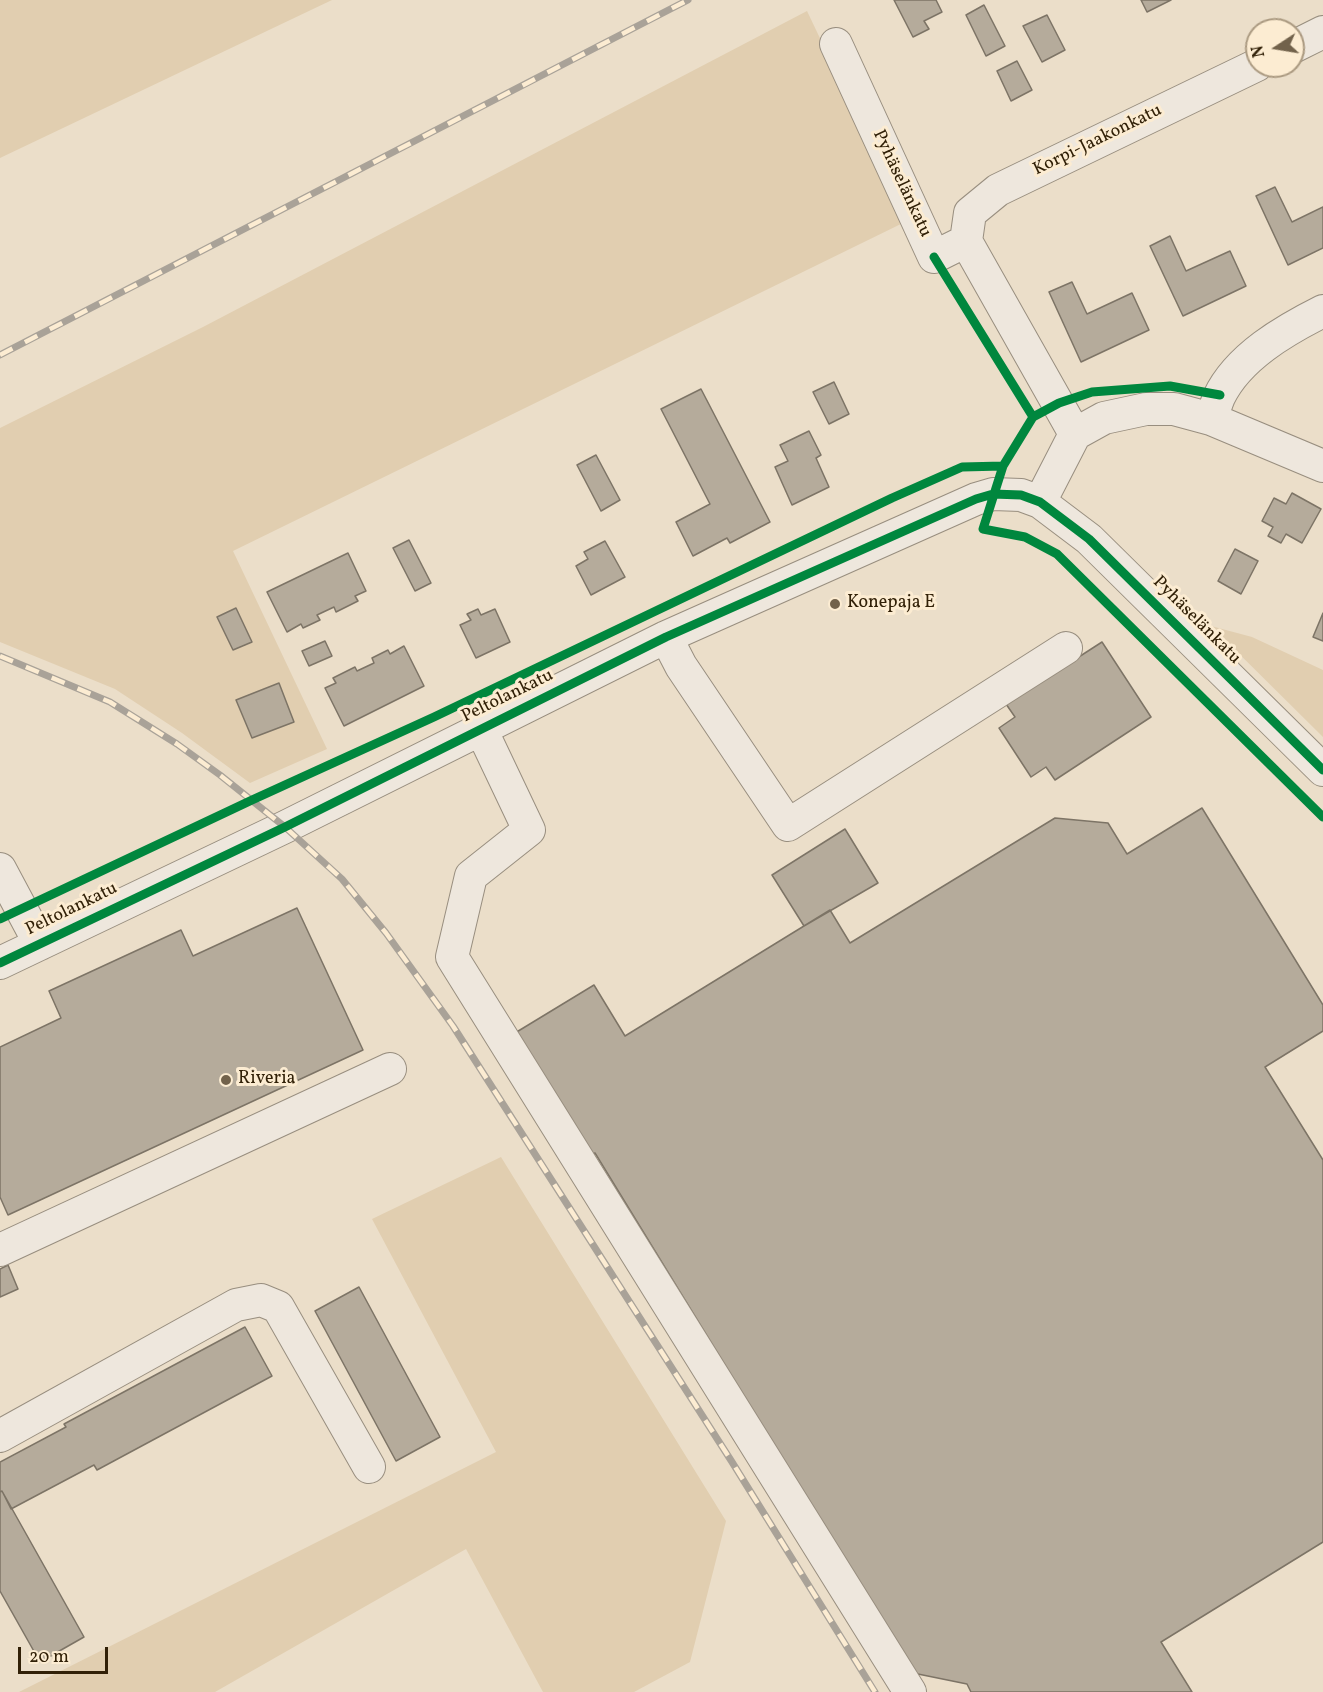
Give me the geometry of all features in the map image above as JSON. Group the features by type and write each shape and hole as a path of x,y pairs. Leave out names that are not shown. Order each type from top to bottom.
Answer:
{"street":[{"path":"1305,41 1323,32"},
{"name":"Pyhäselänkatu","path":"836,44 934,257 966,241"},
{"name":"Korpi-Jaakonkatu","path":"966,241 970,213 998,190 1245,71"},
{"path":"966,241 1075,434"},
{"path":"1211,419 1220,395 1238,370 1253,355 1270,342 1323,311"},
{"path":"1040,502 1075,434 1104,418 1146,409 1174,409 1211,419 1323,466"},
{"name":"Peltolankatu","path":"0,963 285,827 666,637 976,499 993,494 1021,495 1040,502"},
{"name":"Pyhäselänkatu","path":"1040,502 1089,538 1323,770"},
{"path":"666,637 681,666 788,825 1066,648"},
{"path":"481,729 530,830 471,876 452,957 910,1692"},
{"path":"0,869 40,944"},
{"path":"0,1250 390,1069"},
{"path":"0,1437 236,1305 261,1300 278,1307 369,1467"}],"shaded area":[{"path":"0,0 332,0 0,158"},
{"path":"807,11 907,221 233,551 327,749 250,783 182,733 115,689 0,642 0,428 203,327"},
{"path":"1211,626 1252,637 1323,670 1323,737"},
{"path":"501,1157 726,1521 690,1662 634,1692 543,1692 466,1549 215,1692 19,1692 496,1452 372,1219"}],"building":[{"path":"894,0 936,0 942,12 924,21 929,29 913,37"},
{"path":"1141,0 1171,0 1147,12"},
{"path":"984,5 1005,46 986,56 966,15"},
{"path":"1047,15 1065,50 1042,62 1023,26"},
{"path":"1017,61 1032,90 1011,101 997,71"},
{"path":"1275,187 1292,222 1323,207 1323,248 1288,265 1256,196"},
{"path":"1170,236 1186,271 1230,251 1246,286 1183,316 1150,246"},
{"path":"1072,282 1087,314 1132,293 1149,330 1081,362 1049,292"},
{"path":"834,382 849,414 829,424 813,392"},
{"path":"701,389 770,522 730,543 727,538 693,556 676,522 710,504 661,409"},
{"path":"809,431 821,455 816,458 829,487 792,505 775,467 788,461 780,445"},
{"path":"596,455 620,500 601,511 577,465"},
{"path":"1292,493 1321,509 1302,543 1286,534 1281,543 1268,536 1273,527 1262,521 1274,498 1286,504"},
{"path":"409,540 431,583 415,591 393,548"},
{"path":"605,541 625,577 591,595 576,566 588,559 584,552"},
{"path":"1235,549 1258,561 1241,594 1218,581"},
{"path":"348,553 366,591 355,596 358,601 336,612 334,607 317,615 320,620 303,628 301,624 287,632 267,592"},
{"path":"236,608 252,642 233,650 217,617"},
{"path":"478,609 481,615 495,609 510,642 476,658 460,625 471,620 467,614"},
{"path":"1323,613 1323,641 1313,637"},
{"path":"325,641 332,656 309,666 302,651"},
{"path":"1102,642 1151,717 1055,780 1046,767 1031,777 999,728 1015,717 1006,704"},
{"path":"404,646 424,686 344,726 325,688 336,683 333,678 355,667 357,671 374,663 372,658 388,650 390,654"},
{"path":"279,683 294,722 252,738 236,700"},
{"path":"1202,808 1323,1005 1323,1031 1265,1067 1323,1160 1323,1542 1161,1642 1192,1692 971,1692 967,1684 913,1673 595,1153 590,1156 515,1033 594,985 625,1036 830,910 850,943 1055,818 1108,823 1127,854"},
{"path":"845,829 878,883 804,926 772,875"},
{"path":"297,908 363,1050 8,1215 0,1197 0,1047 61,1018 49,991 181,930 193,956"},
{"path":"8,1265 18,1289 0,1297 0,1269"},
{"path":"359,1287 440,1437 396,1461 315,1311"},
{"path":"245,1327 272,1376 97,1470 94,1465 11,1509 2,1491 0,1492 0,1462 66,1427 64,1424"},
{"path":"2,1491 84,1637 40,1662 0,1591 0,1492"}],"railway":[{"path":"0,355 688,0"},
{"path":"0,656 110,702 177,744 285,827 342,879 386,933 453,1026 732,1462 875,1692"}],"cycle path":[{"path":"934,257 1033,417"},
{"path":"0,919 434,717 892,498 962,467 1003,466 1033,417 1059,403 1092,392 1170,386 1220,395"},
{"path":"1003,466 983,529 1025,537 1057,554 1323,817"},
{"path":"0,963 285,827 666,637 976,499 993,494 1021,495 1040,502 1089,539 1323,770"}],"place":[{"name":"Konepaja E","path":"835,604"},
{"name":"Riveria","path":"226,1080"}]}
